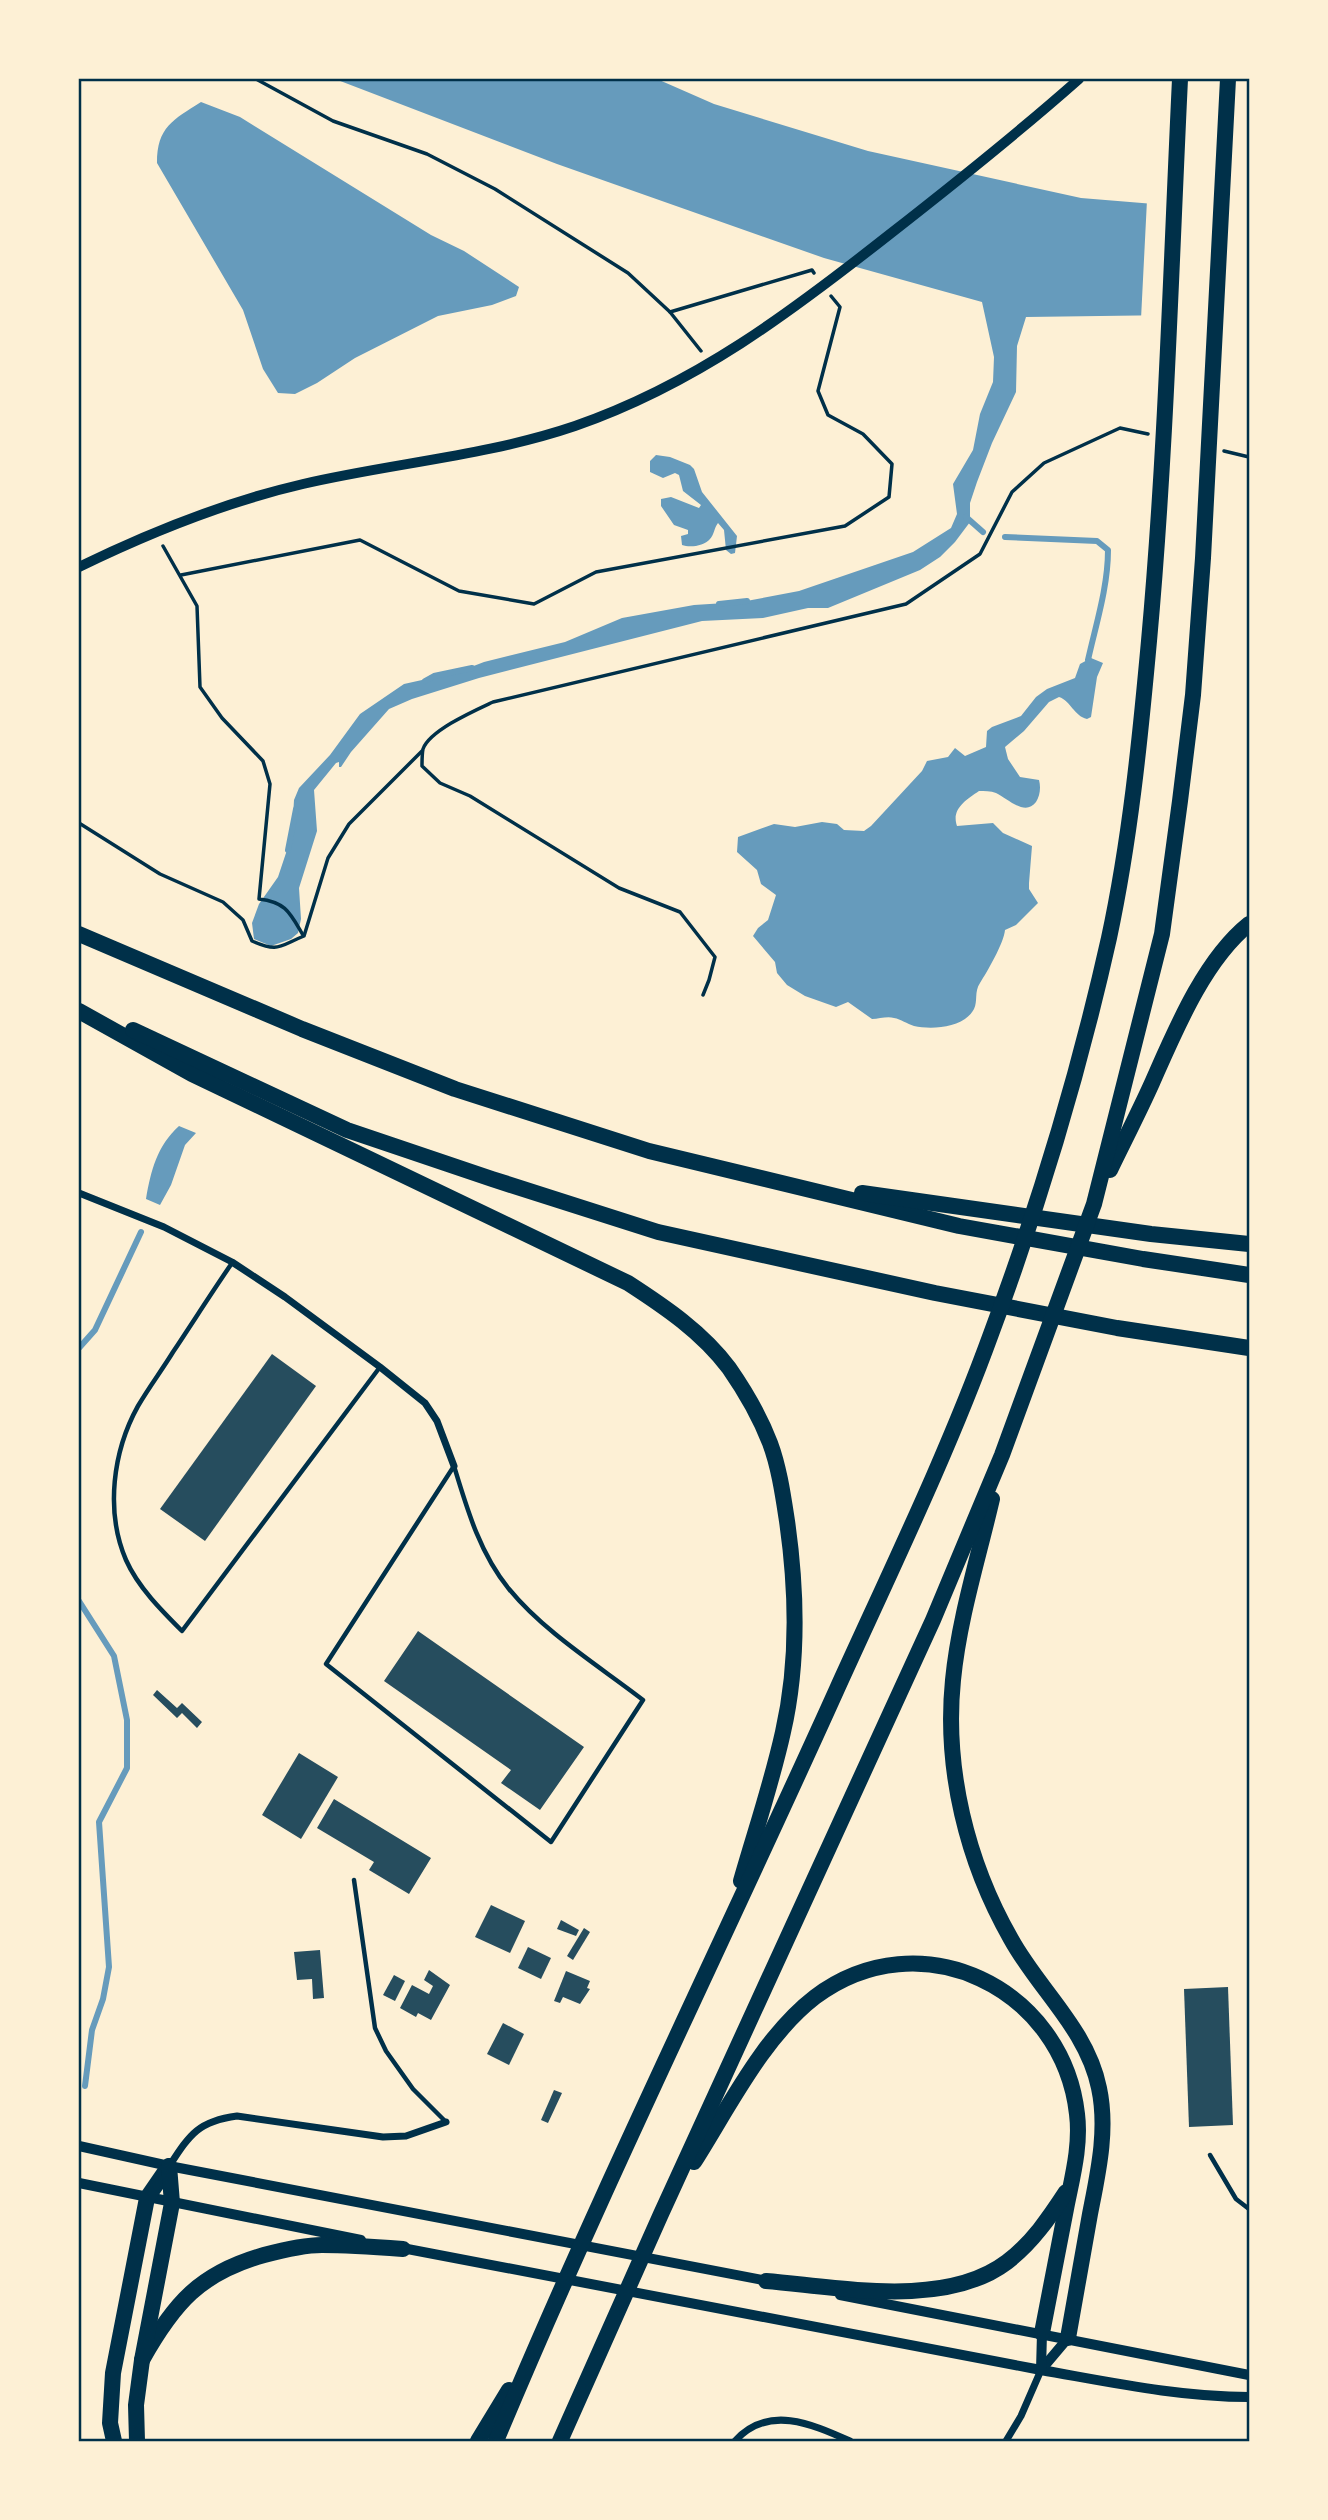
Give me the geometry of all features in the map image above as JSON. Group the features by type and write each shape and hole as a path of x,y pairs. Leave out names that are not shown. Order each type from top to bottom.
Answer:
{"highway":[{"path":"496,2441 536,2346 727,1933 932,1479 991,1335 1054,1148 1110,933 1134,794 1157,554 1180,79"},
{"path":"1094,1204 1161,934 1193,695 1228,79"},
{"path":"560,2441 933,1620 1002,1455 1094,1204 1171,1037 1197,989 1226,947 1249,924"},
{"path":"79,934 302,1030 455,1089 649,1151 959,1226 1249,1275"},
{"path":"79,1005 348,1130 658,1232 935,1293 1117,1328 1249,1348"},
{"path":"79,1011 192,1074 628,1283 699,1335 728,1367 751,1402 770,1443 783,1493 792,1555 796,1621 783,1732 727,1933"},
{"path":"783,1184 1151,1234 1249,1244"},
{"path":"1002,1455 953,1681 952,1745 960,1807 978,1870 1017,1951 1083,2041 1099,2087 1102,2104 1101,2154 1068,2339"},
{"path":"661,2214 785,2023 818,1995 841,1982 884,1967 910,1964 961,1970 985,1979 1037,2020 1061,2057 1075,2099 1079,2141 1042,2333"},
{"path":"114,2441 110,2423 113,2373 147,2198 169,2165"},
{"path":"137,2441 136,2405 142,2360 172,2203 169,2165"},
{"path":"766,2281 906,2292 943,2288 964,2282 1005,2263 1029,2243 1071,2185"},
{"path":"142,2360 177,2307 197,2286 221,2270 246,2260 320,2245 403,2249"},
{"path":"478,2441 536,2346"}],"street":[{"path":"79,567 156,531 275,491 502,446 574,426 625,406 712,364 802,304 1015,136 1079,79"},
{"path":"79,1193 164,1227 232,1262 380,1367 425,1403 438,1420 454,1466"},
{"path":"169,2165 188,2136 200,2126 222,2118 237,2116 383,2137 424,2132 446,2122"},
{"path":"79,2146 512,2233 1249,2375"},
{"path":"79,2183 701,2307 1041,2370 1143,2388 1249,2397"},
{"path":"1041,2370 1042,2333"},
{"path":"1006,2441 1021,2416 1041,2370 1068,2339"},
{"path":"735,2441 755,2424 772,2419 795,2421 821,2428 850,2441"}],"lane":[{"path":"232,1262 138,1406 124,1437 117,1470 113,1506 117,1536 127,1562 160,1609 182,1631 380,1367"},
{"path":"454,1466 472,1523 488,1558 509,1589 542,1622 643,1700 551,1842 326,1664 454,1466"},
{"path":"354,1880 375,2028 386,2051 413,2089 446,2122"},
{"path":"1210,2155 1236,2199 1249,2209"}],"path":[{"path":"256,79 333,121 427,154 495,189 628,272 670,312 712,364"},
{"path":"670,312 812,270 819,279"},
{"path":"181,575 360,540 459,591 534,604 596,572 845,526 889,497 892,464 863,434 828,415 818,391 840,307 826,289"},
{"path":"79,823 160,874 223,902 243,920 252,941 270,949 288,944 304,936 328,859 349,824 423,749 430,738 472,711 494,702 906,604 979,554 1012,492 1044,463 1120,428 1159,437"},
{"path":"1223,451 1249,457"},
{"path":"156,531 197,606 200,687 222,718 263,761 270,784 259,899 276,901 304,936"},
{"path":"423,749 422,766 440,783 470,796 619,888 680,912 715,957 703,995"}],"water":[{"path":"335,79 657,79 714,104 868,151 1081,198 1203,208 1249,314 1026,317 1017,346 1016,392 977,482 970,503 970,522 940,557 920,570 828,608 808,608 763,618 702,621 479,678 389,709 341,767 339,762 336,763 314,790 317,831 299,888 301,919 298,933 291,939 271,946 254,939 252,923 259,904 278,877 292,835 294,800 299,788 330,755 360,714 404,684 565,642 622,618 694,605 741,602 799,591 913,552 951,528 957,514 953,484 973,450 980,414 993,382 994,357 982,302 824,258 557,164"},
{"path":"201,102 240,117 431,235 464,251 519,287 516,296 492,305 438,316 355,358 295,394 278,393 263,369 243,310 157,163 160,141 168,126"},
{"path":"656,455 670,457 694,469 702,492 737,536 735,553 731,554 726,550 724,530 718,523 711,537 704,543 697,546 682,545 681,536 688,534 688,530 674,525 661,506 661,499 671,497 699,508 701,505 683,491 679,475 675,473 663,478 650,472 650,461"},
{"path":"1091,658 1103,663 1097,677 1091,717 1083,717 1059,697 1049,702 1024,731 1005,747 1008,759 1020,777 1039,780 1040,791 1036,802 1027,808 1021,807 996,793 979,791 961,806 956,815 957,826 993,823 1003,833 1032,846 1029,889 1038,903 1016,925 1005,930 991,965 978,986 975,1006 969,1015 947,1026 914,1026 891,1017 872,1019 848,1002 836,1007 805,996 787,985 777,973 775,962 753,936 768,920 776,895 761,884 757,870 737,852 738,837 774,824 795,827 822,822 837,824 844,830 864,831 922,771 927,761 948,757 955,748 965,756 986,747 987,731 1021,716 1036,697 1047,689 1075,678 1080,664"},
{"path":"179,1126 196,1133 185,1145 171,1185 160,1205 146,1199 150,1178 160,1150"}],"pier":[{"path":"1147,200 1203,205 1249,204 1249,318 1141,319"}],"building":[{"path":"272,1354 316,1386 205,1541 160,1509"},
{"path":"418,1631 584,1747 540,1810 501,1783 511,1770 384,1681"},
{"path":"157,1690 177,1708 182,1703 202,1722 197,1728 182,1713 177,1718 153,1695"},
{"path":"299,1753 338,1777 301,1839 262,1815"},
{"path":"334,1799 431,1858 409,1894 369,1870 374,1862 317,1828"},
{"path":"491,1905 525,1921 510,1953 475,1937"},
{"path":"561,1920 579,1930 576,1936 557,1929"},
{"path":"584,1928 590,1932 573,1960 567,1956"},
{"path":"528,1947 551,1958 541,1979 518,1968"},
{"path":"320,1950 324,1998 313,1999 312,1979 297,1980 294,1952"},
{"path":"429,1970 450,1985 431,2020 418,2013 416,2017 400,2008 412,1985 429,1994 433,1986 424,1980"},
{"path":"566,1971 590,1981 587,1988 590,1989 580,2004 563,1997 560,2003 554,2001"},
{"path":"394,1975 405,1981 395,2001 383,1995"},
{"path":"1228,1987 1233,2125 1189,2127 1184,1989"},
{"path":"503,2023 524,2034 509,2065 487,2054"},
{"path":"554,2090 562,2093 548,2123 541,2120"}],"waterway":[{"path":"966,517 983,532"},
{"path":"1005,537 1097,541 1108,550 1104,592 1088,660"},
{"path":"719,604 747,601"},
{"path":"425,681 434,676 472,668"},
{"path":"288,850 296,809"},
{"path":"79,1348 95,1330 141,1232"},
{"path":"79,1601 114,1656 127,1720 127,1768 99,1822 109,1967 103,1999 92,2030 85,2086"}]}
